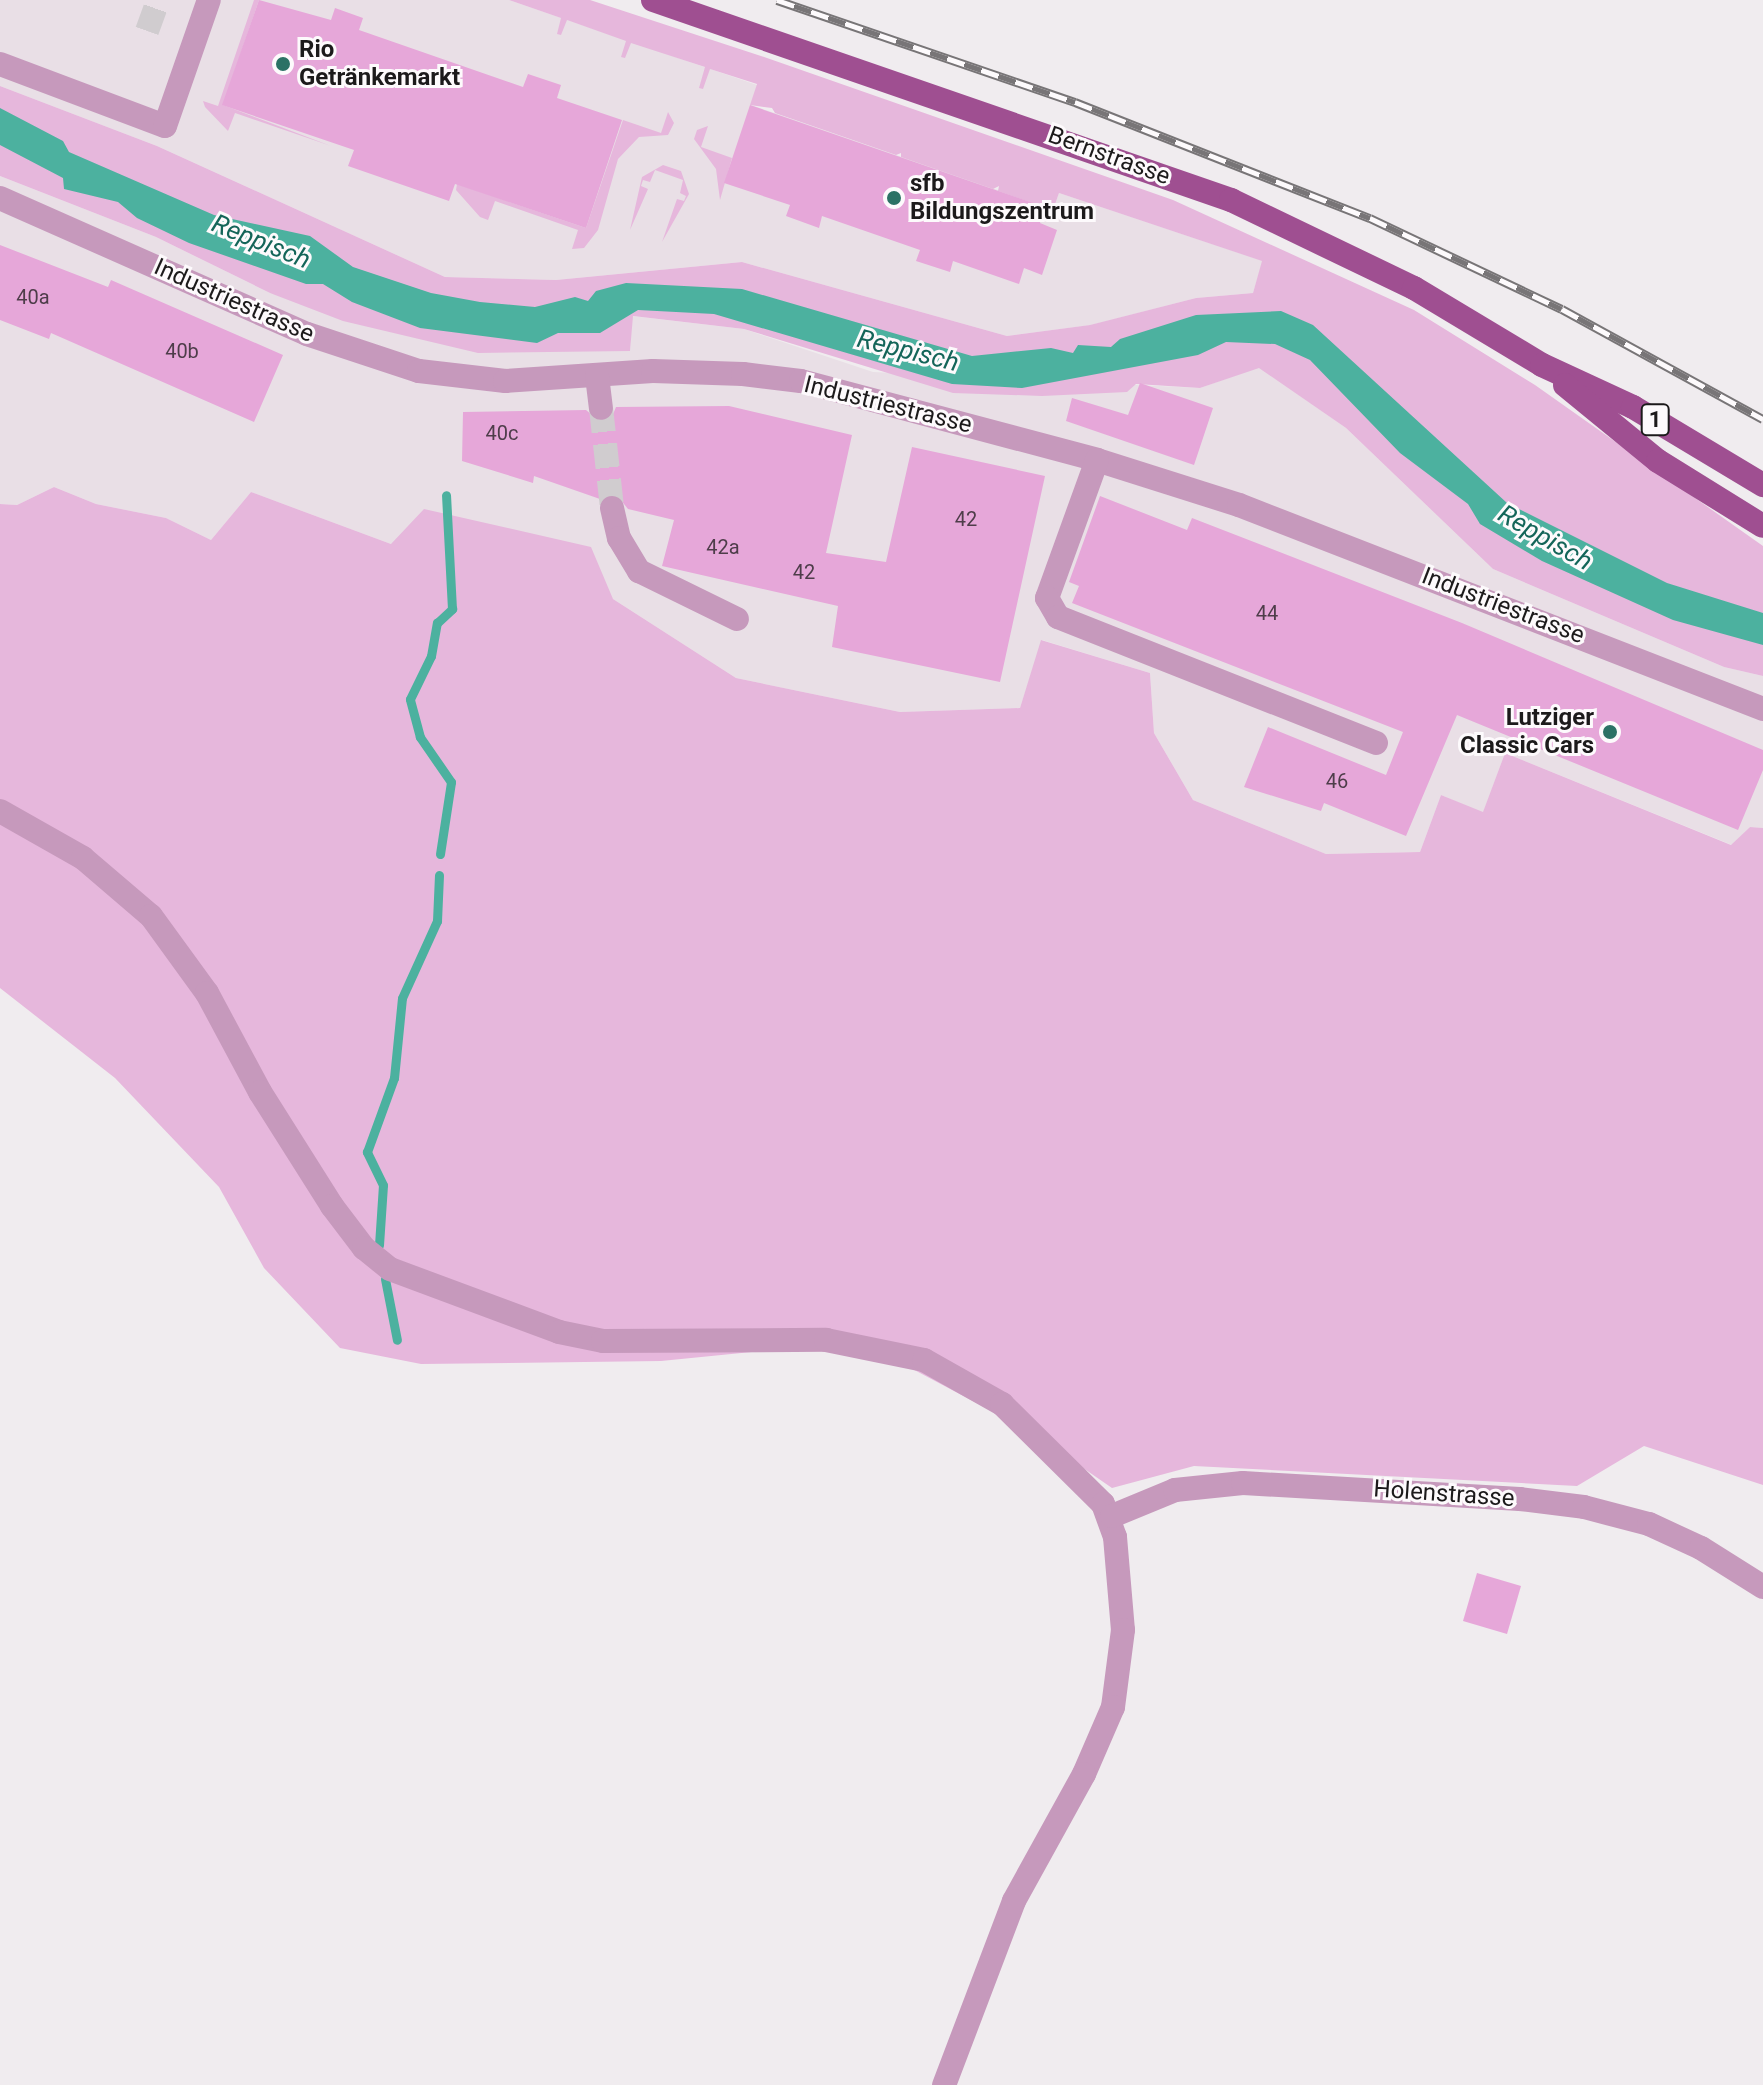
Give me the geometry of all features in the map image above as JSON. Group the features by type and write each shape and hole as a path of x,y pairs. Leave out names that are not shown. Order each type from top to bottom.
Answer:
{"main road":[{"name":"Bernstrasse","path":"653,0 1231,200 1388,274 1542,365 1633,407 1763,485"},
{"name":"Bernstrasse","path":"1542,365 1658,461 1763,526"}],"street":[{"path":"0,64 165,126 209,0"},
{"name":"Industriestrasse","path":"0,198 362,356 466,377 597,376 692,370 801,381 1097,460 1239,505 1763,709"},
{"path":"597,376 601,408"},
{"path":"1097,460 1047,598 1058,617 1376,743"},
{"path":"612,508 619,538 639,571 737,619"},
{"path":"0,811 83,858 151,916 207,993 260,1092 338,1215 364,1248 390,1269 559,1332 603,1341 826,1340 924,1360 978,1386 1025,1422 1112,1516 1123,1649 1113,1707 1084,1774 1014,1901 944,2085"},
{"name":"Holenstrasse","path":"1112,1516 1175,1490 1243,1483 1520,1499 1594,1509 1649,1524 1701,1548 1763,1587"}],"shaded area":[{"path":"0,0 509,0 757,85 751,105 1053,209 1059,193 1263,261 1253,293 1196,298 1091,325 1007,336 742,262 556,280 445,277 157,146 0,86"},
{"path":"254,0 259,0 223,105 331,146 235,113 228,131 205,107 203,101 218,106"},
{"path":"509,0 590,0 767,58 1173,200 1414,310 1535,385 1763,546 1763,676 1724,667 1493,569 1346,428 1259,368 1200,388 1136,384 1127,392 1042,396 953,393 744,329 633,316 630,351 478,353 343,321 270,293 156,237 0,176 0,86 157,146 445,277 556,280 742,262 1007,336 1090,325 1196,298 1253,293 1262,261 1059,193 1053,210 998,191 999,186 993,189 901,157 901,153 896,155 775,113 772,108 750,105 757,84 710,69 703,89 699,88 705,67 631,43 625,58 621,57 626,41 567,20 561,35 557,34 561,18"},
{"path":"668,112 674,123 668,135 639,137 618,159 598,230 584,248 572,249 578,230 495,201 488,220 480,217 456,190 457,184 586,228 623,120 661,133"},
{"path":"708,126 701,147 732,158 720,200 716,169 694,139 697,130"},
{"path":"663,165 681,171 689,194 662,242 677,199 684,201 686,196 680,193 683,180 655,170 650,182 643,180 641,186 648,189 630,230 642,177"},
{"path":"0,176 156,237 270,293 630,351 632,316 744,329 873,372 1200,388 1259,367 1346,428 1493,569 1724,667 1763,676 1763,828 1750,827 1732,845 1505,753 1483,813 1441,795 1420,852 1326,854 1193,800 1154,733 1150,673 1042,640 1020,708 900,712 736,678 613,599 391,544 251,492 211,540 166,518 96,504 54,487 17,505 0,504"},
{"path":"54,487 96,504 166,518 211,540 251,492 391,544 424,509 591,547 613,599 736,678 900,712 1020,708 1041,640 1150,673 1154,733 1193,800 1326,854 1420,852 1441,795 1483,812 1505,753 1731,845 1750,827 1763,828 1763,1485 1644,1446 1577,1486 1194,1466 1112,1488 1031,1432 888,1356 821,1345 661,1361 421,1364 340,1348 264,1268 219,1187 115,1078 0,988 0,504 17,505"}],"water":[{"name":"Reppisch","path":"0,108 63,141 69,152 214,215 310,236 353,267 431,293 480,302 535,307 575,297 588,301 596,291 626,283 742,289 972,356 1051,348 1073,353 1078,345 1111,347 1120,339 1196,315 1281,311 1313,325 1507,503 1667,583 1763,613 1763,645 1673,620 1542,561 1480,524 1468,504 1400,453 1310,360 1275,344 1226,342 1198,355 1022,388 952,384 714,314 638,310 600,333 558,333 537,343 420,328 352,302 323,284 306,284 189,243 137,218 118,202 64,189 63,178 0,145"}],"building":[{"path":"259,0 331,20 335,8 363,18 359,30 523,87 528,74 561,85 557,98 622,120 586,228 455,184 449,201 348,166 354,150 222,105"},
{"name":"sfb Bildungszentrum","path":"750,105 1045,207 1040,223 1057,230 1042,275 1024,268 1019,284 953,261 950,272 916,261 920,250 822,216 819,228 786,216 790,205 724,183"},
{"path":"0,245 108,287 111,280 283,355 254,422 51,333 49,339 0,320"},
{"path":"1140,383 1213,408 1194,465 1066,421 1072,398 1128,415"},
{"path":"729,406 852,435 826,553 886,562 912,447 1045,476 1000,682 832,647 838,606 662,566 674,520 628,509 616,494 600,499 534,476 533,483 462,461 463,412 586,410 602,423 611,419 616,407"},
{"path":"1100,496 1187,530 1192,518 1462,623 1763,750 1763,770 1738,830 1457,715 1406,836 1324,803 1321,811 1244,787 1268,727 1386,775 1403,732 1072,603 1079,586 1069,582"},
{"path":"1477,1573 1521,1586 1507,1634 1463,1621"}],"waterway":[{"path":"440,854 451,782 420,737 410,699 431,656 437,623 452,609 446,495"},
{"path":"379,1245 383,1185 367,1152 394,1078 402,998 437,921 439,875"},
{"path":"385,1279 397,1340"}],"tunnel":[{"path":"147,31 158,0"},
{"path":"601,408 612,508"}],"railway":[{"path":"777,0 1075,102 1370,218 1562,309 1763,419"}],"place":[{"name":"Rio Getränkemarkt","path":"283,64"},
{"name":"sfb Bildungszentrum","path":"894,198"},
{"name":"Lutziger Classic Cars","path":"1610,732"}]}
